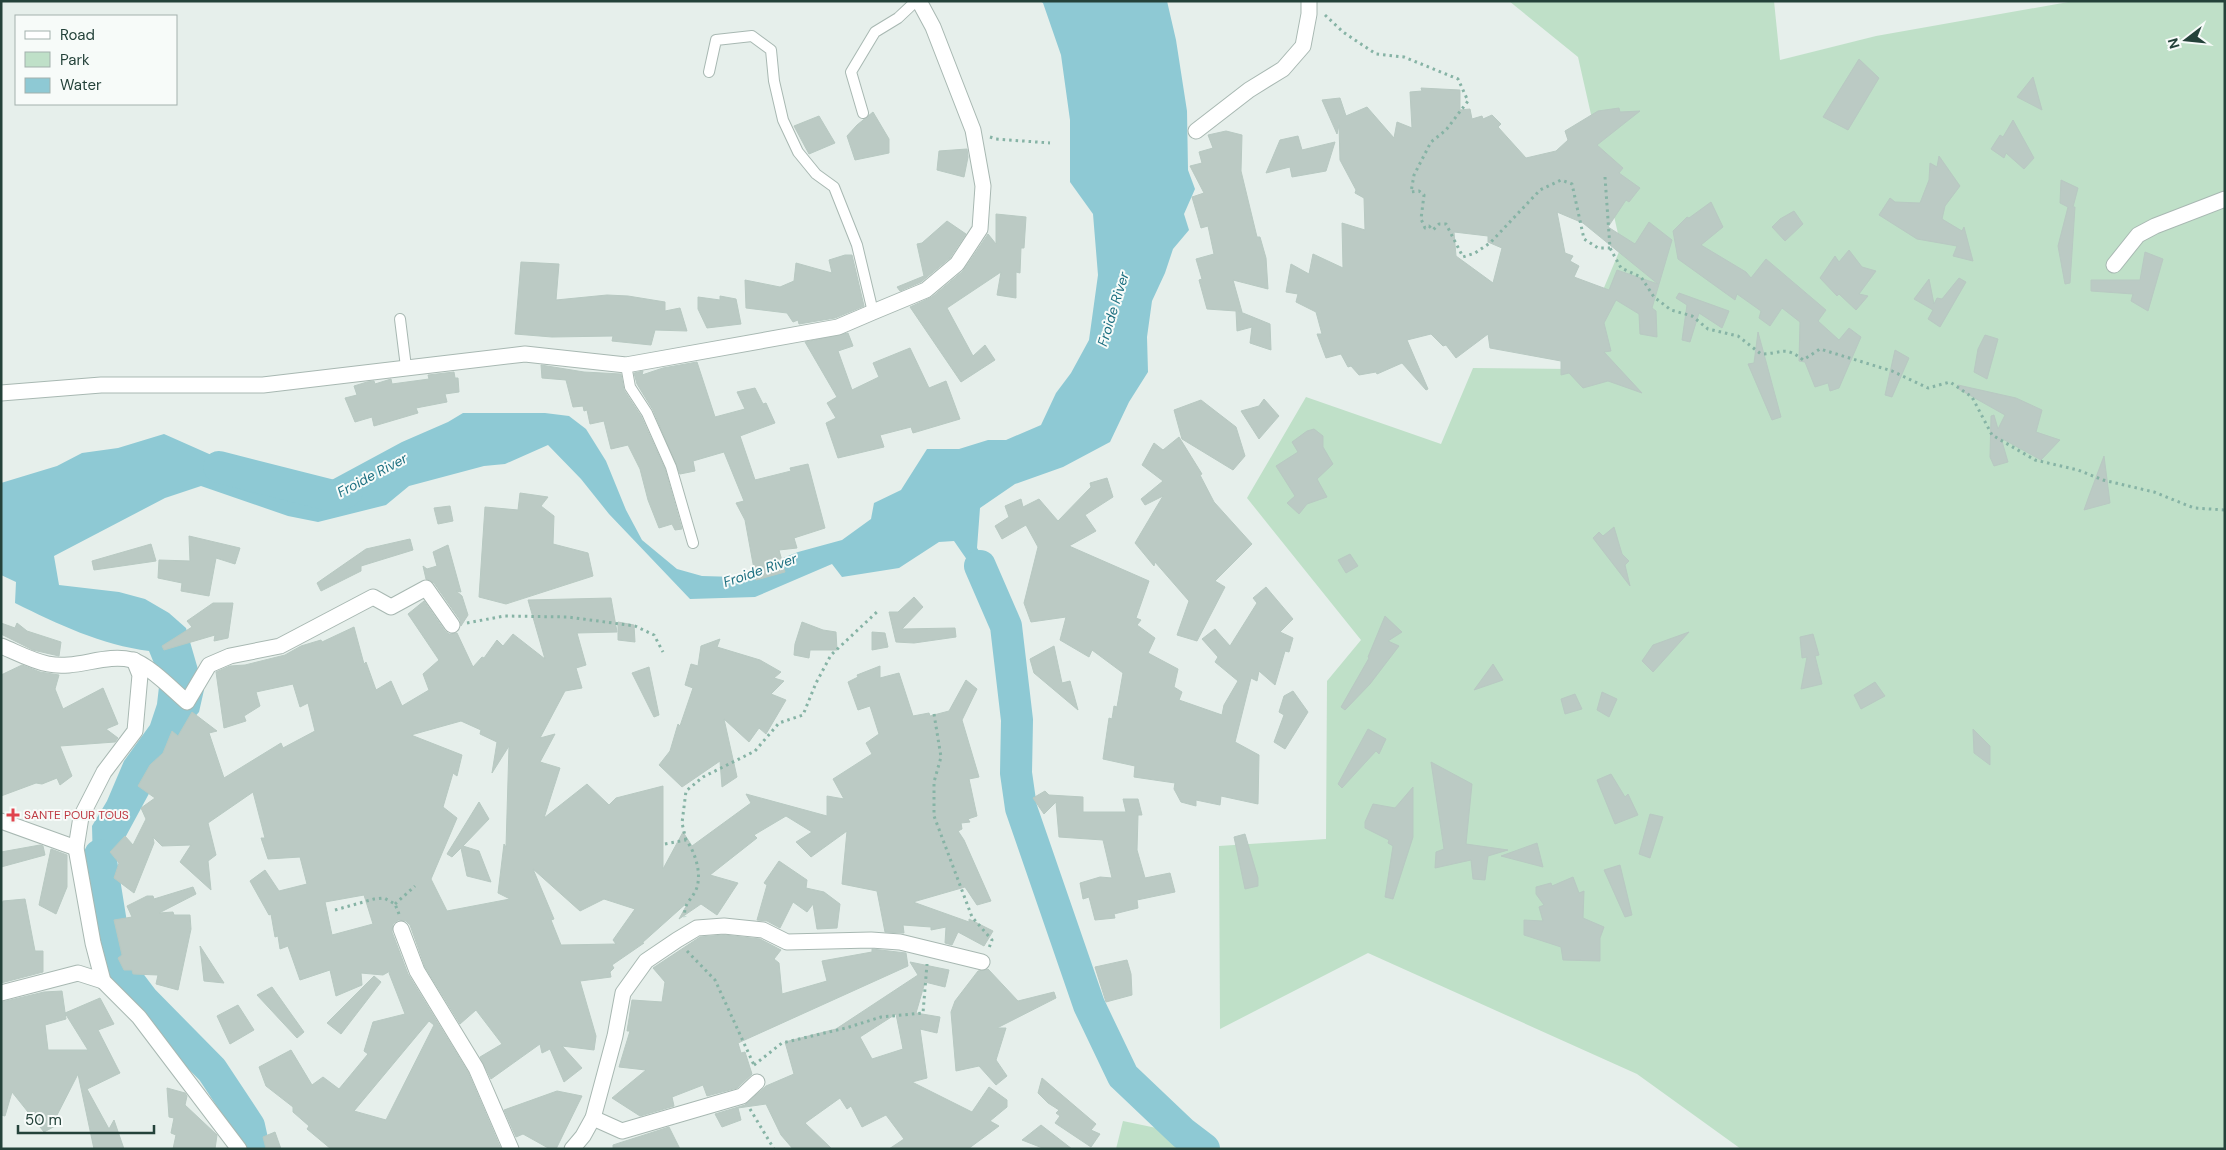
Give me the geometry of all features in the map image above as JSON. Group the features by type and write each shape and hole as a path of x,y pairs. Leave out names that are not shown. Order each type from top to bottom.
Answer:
{"street":[{"path":"1,394 101,385 263,385 525,354 626,365 838,327 926,290 958,264 980,229 983,186 973,130 934,27 918,1"},
{"path":"1196,131 1248,90 1283,69 1303,46 1309,1"},
{"path":"2114,265 2138,235 2155,226 2225,199"},
{"path":"1,646 48,664 85,664 117,658 134,660 160,678 186,702 209,665 230,656 280,646 373,597 392,607 426,588 452,626"},
{"path":"103,981 93,943 76,848 81,817 104,772 134,731 140,675 134,660"},
{"path":"1,821 76,848"},
{"path":"572,1149 583,1136 593,1118 623,993 646,961 697,928 724,926 763,930 787,942 871,940 900,942 982,962"},
{"path":"401,929 417,971 476,1068 511,1149"},
{"path":"1,993 78,973 103,981 139,1017 239,1149"},
{"path":"593,1118 622,1131 742,1096 757,1082"}],"lane":[{"path":"863,113 851,72 875,32 898,18 918,1"},
{"path":"709,72 716,40 752,36 771,50 774,81 782,120 798,152 816,174 834,187 857,245 874,312"},
{"path":"400,319 406,367"},
{"path":"626,365 630,387 647,413 671,467 693,543"}],"path":[{"path":"1324,14 1343,32 1376,54 1404,57 1458,79 1468,100 1446,130 1431,142 1414,175 1411,192 1419,191 1424,196 1421,219 1425,228 1429,226 1433,230 1439,224 1446,224 1463,257 1475,253 1490,243 1540,190 1561,180 1572,184 1584,239 1598,248 1610,248"},
{"path":"973,130 996,139 1050,143"},
{"path":"1605,177 1610,248 1621,268 1641,277 1654,297 1671,310 1692,316 1708,329 1738,336 1761,354 1781,351 1793,352 1803,360 1820,349 1892,370 1928,388 1950,382 1972,397 1992,435 2035,460 2078,470 2103,480 2154,492 2194,508 2225,510"},
{"path":"757,1082 754,1065 715,980 681,937 684,909 695,892 698,879 693,849 686,840 682,824 686,791 703,777 755,751 779,724 803,715 831,654 879,610"},
{"path":"452,626 504,616 568,617 601,621 635,626 654,634 663,652"},
{"path":"934,714 941,757 934,782 934,816 972,917 992,940 982,962"},
{"path":"665,844 686,840"},
{"path":"395,904 415,886"},
{"path":"335,910 384,898 395,904 401,918 401,929"},
{"path":"754,1065 782,1043 846,1028 881,1017 923,1013 929,949"},
{"path":"742,1096 774,1149"}],"green space":[{"path":"1509,1 1774,1 1780,60 1876,36 2074,1 2225,1 2225,1149 1741,1149 1637,1074 1368,953 1220,1029 1219,846 1326,839 1327,681 1361,640 1247,498 1306,397 1441,444 1473,368 1570,369 1621,247 1578,57"},
{"path":"1123,1121 1166,1130 1185,1149 1116,1149"}],"water":[{"path":"1040,1 1167,1 1176,40 1187,111 1188,170 1195,189 1184,214 1189,230 1173,249 1165,273 1152,301 1147,337 1148,372 1129,402 1110,442 1063,467 1015,484 980,508 977,548 992,570 999,606 954,541 939,542 899,568 842,577 832,564 755,597 690,599 609,514 581,479 548,445 505,464 484,466 409,486 386,505 318,522 288,516 201,486 165,498 54,556 59,585 119,592 145,599 169,613 186,628 204,690 199,712 184,729 126,836 113,872 110,898 94,901 92,826 107,801 124,761 150,725 157,704 160,678 149,651 97,639 47,619 15,603 16,582 1,575 1,483 57,466 82,453 118,448 164,434 297,493 326,483 402,442 448,422 463,413 545,413 569,416 586,429 606,461 626,510 642,540 677,569 702,576 736,577 798,552 842,540 871,519 874,503 901,490 927,449 959,449 988,440 1006,440 1041,425 1056,393 1071,373 1089,340 1098,275 1093,214 1070,182 1070,120 1061,55 1043,3"}],"building":[{"path":"1859,59 1879,78 1848,130 1823,117"},
{"path":"2033,77 2042,110 2017,97"},
{"path":"1421,88 1460,90 1460,110 1470,109 1472,119 1482,116 1483,119 1492,115 1501,124 1498,127 1526,158 1556,151 1568,140 1565,131 1598,111 1619,108 1620,112 1640,111 1597,145 1623,168 1619,173 1640,188 1629,202 1626,200 1608,227 1635,244 1649,222 1672,240 1652,308 1656,311 1657,337 1640,334 1639,314 1616,300 1604,323 1611,351 1604,352 1642,393 1608,381 1583,388 1569,373 1561,375 1561,361 1490,348 1488,334 1456,358 1446,345 1443,346 1431,334 1407,340 1428,389 1426,390 1402,363 1377,374 1376,372 1359,375 1351,366 1348,367 1341,354 1326,358 1317,334 1322,334 1316,312 1296,302 1298,294 1286,292 1291,264 1309,274 1313,254 1343,268 1342,223 1365,230 1364,198 1355,193 1356,190 1340,160 1339,125 1337,134 1322,100 1340,98 1346,116 1367,107 1394,138 1397,122 1412,128 1410,92 1422,91","holes":["1557,212 1583,223 1658,284 1617,270 1609,290 1574,277 1579,266 1570,261 1573,256 1565,253","1454,232 1488,236 1488,242 1502,248 1493,283 1456,256"]},
{"path":"873,112 889,139 889,153 855,160 847,136"},
{"path":"819,116 835,143 809,154 794,126"},
{"path":"2013,120 2034,158 2024,169 2006,153 2004,158 1991,149 2000,135 2003,137"},
{"path":"1226,131 1242,135 1241,171 1257,237 1260,237 1266,258 1268,289 1233,280 1242,312 1238,311 1270,324 1271,350 1250,343 1252,327 1237,331 1236,311 1207,309 1199,280 1202,279 1196,259 1214,254 1208,226 1201,228 1192,197 1204,193 1190,166 1202,163 1199,152 1213,148 1208,135"},
{"path":"1298,136 1302,150 1335,142 1326,171 1292,177 1290,167 1266,173 1280,140"},
{"path":"967,149 968,157 964,177 937,170 939,151"},
{"path":"1939,156 1960,186 1945,206 1942,219 1962,231 1964,227 1973,261 1953,256 1957,246 1917,239 1879,215 1890,198 1895,202 1920,203 1929,180 1930,163 1937,167"},
{"path":"2061,180 2078,188 2073,207 2075,207 2070,283 2065,284 2058,246 2068,207 2060,203"},
{"path":"1711,202 1723,227 1701,245 1746,272 1751,278 1766,259 1826,310 1818,321 1839,340 1849,328 1861,337 1839,388 1830,391 1828,383 1815,387 1805,362 1799,361 1800,322 1782,308 1770,326 1759,318 1761,311 1737,294 1735,300 1678,259 1673,231 1687,217 1689,218"},
{"path":"1794,211 1803,224 1785,241 1772,227 1780,219"},
{"path":"996,214 1026,217 1024,248 1021,248 1020,273 1016,272 1016,298 997,295 1001,272 947,308 973,356 985,345 995,360 961,382 910,307 932,297 963,271 988,234 996,244"},
{"path":"947,221 966,234 950,258 921,282 900,291 897,287 924,276 917,244 922,243"},
{"path":"1849,250 1862,267 1876,271 1859,294 1868,296 1856,310 1839,294 1837,296 1820,278 1835,256 1839,262"},
{"path":"2145,252 2163,259 2148,311 2131,301 2133,294 2091,291 2091,280 2140,280"},
{"path":"852,255 864,306 835,318 799,324 798,320 793,322 787,313 746,308 745,280 780,287 794,281 796,263 832,273 829,260"},
{"path":"521,262 559,264 556,300 607,295 628,296 665,302 665,311 680,308 687,331 655,330 651,345 612,341 613,336 552,337 515,334"},
{"path":"1959,278 1966,282 1940,327 1928,319 1933,310 1914,299 1929,279 1934,304 1937,298 1942,299"},
{"path":"1679,293 1729,311 1722,328 1699,313 1690,342 1682,340 1687,305 1676,298"},
{"path":"720,296 736,299 741,324 707,328 698,309 698,297 720,300"},
{"path":"1758,332 1781,417 1772,420 1748,364 1754,363"},
{"path":"848,333 853,346 838,351 852,390 879,377 873,363 910,348 929,388 946,381 960,419 913,433 911,427 880,435 884,447 838,458 826,423 836,418 827,403 837,397 805,342"},
{"path":"1985,335 1998,339 1987,379 1974,372 1978,349"},
{"path":"1895,350 1909,358 1892,397 1885,395"},
{"path":"697,362 715,417 745,409 737,392 755,388 763,404 766,403 775,423 740,436 755,480 791,471 790,468 808,464 825,528 794,538 797,548 779,550 785,572 756,580 745,520 736,503 744,501 724,452 693,461 695,471 680,474 653,410 637,384 634,373 643,371 642,375 663,368"},
{"path":"541,365 584,372 621,374 624,390 641,416 665,469 682,529 675,530 672,524 659,528 648,500 640,469 628,445 611,449 604,421 590,424 587,410 584,411 583,406 573,407 566,380 542,378"},
{"path":"454,372 455,378 458,378 459,392 445,394 447,402 416,408 418,413 374,426 372,417 355,422 345,398 357,395 354,386 367,382 374,381 375,384 391,379 392,384 429,379 428,375"},
{"path":"1958,385 2016,398 2042,410 2036,432 2060,440 2041,460 2001,438 2008,462 1994,466 1990,457 1991,416 1994,415 1998,429 2005,415 1957,388"},
{"path":"1264,399 1279,416 1259,439 1241,411 1259,406"},
{"path":"1201,400 1236,427 1245,456 1233,470 1182,439 1174,410"},
{"path":"1314,429 1323,436 1323,447 1333,464 1317,479 1327,497 1307,504 1299,514 1287,503 1295,496 1276,466 1298,452 1292,442 1307,431"},
{"path":"1179,437 1202,474 1200,475 1214,502 1252,544 1215,581 1225,587 1197,641 1177,635 1189,601 1155,562 1154,566 1135,543 1163,496 1145,505 1141,499 1163,481 1142,465 1154,443 1163,450"},
{"path":"2104,456 2110,503 2084,510 2089,496"},
{"path":"1107,478 1113,497 1085,515 1096,531 1069,546 1149,581 1136,618 1141,620 1137,625 1155,638 1148,653 1178,669 1174,687 1182,692 1179,700 1222,715 1224,705 1238,681 1215,662 1218,657 1202,639 1215,629 1230,646 1257,603 1253,598 1266,587 1293,619 1280,632 1293,638 1289,652 1285,651 1275,685 1259,671 1257,681 1251,678 1235,742 1259,755 1258,804 1221,796 1220,805 1196,800 1196,806 1181,802 1174,789 1175,783 1134,777 1135,766 1103,759 1109,718 1112,719 1114,706 1117,707 1123,673 1092,650 1089,657 1060,640 1066,617 1031,622 1024,603 1038,547 1026,525 1002,539 995,526 1009,517 1005,506 1021,499 1023,507 1039,499 1058,521 1091,487 1090,483"},
{"path":"520,493 548,497 541,506 554,516 553,544 588,553 593,576 506,604 479,597 485,507 518,510"},
{"path":"450,506 453,521 438,524 434,508"},
{"path":"1614,527 1622,554 1629,561 1625,565 1630,586 1593,538 1599,532 1603,536"},
{"path":"189,536 240,548 235,564 216,558 209,596 181,591 182,583 158,578 159,560 190,561"},
{"path":"410,539 413,550 361,566 361,571 321,591 317,583 366,549"},
{"path":"151,544 156,561 94,570 92,561"},
{"path":"448,545 461,592 456,591 462,596 468,615 461,626 460,620 434,583 426,579 423,566 427,569 437,566 433,552"},
{"path":"1350,554 1358,566 1346,573 1338,560"},
{"path":"914,597 923,607 902,629 955,628 956,637 914,643 896,642 889,612 898,612"},
{"path":"611,598 617,632 577,633 586,665 576,668 582,688 565,691 540,738 555,734 540,762 560,768 544,818 587,784 609,805 616,798 663,786 663,869 683,832 692,846 751,803 746,794 827,816 827,796 844,799 833,779 872,754 866,743 879,734 870,706 858,710 848,682 858,677 857,675 880,666 880,678 899,673 913,716 929,713 930,716 949,711 966,680 977,689 962,720 979,777 969,779 977,816 968,819 970,822 961,823 962,829 958,831 964,840 991,901 977,905 965,887 913,902 969,922 969,919 993,931 984,946 958,932 952,945 945,943 946,927 931,930 931,927 903,925 904,933 885,932 877,891 842,884 847,831 811,857 796,842 812,832 786,816 754,835 757,838 710,875 738,883 717,915 701,904 679,919 689,901 642,943 644,943 612,965 614,968 610,972 611,977 580,981 596,1036 594,1050 562,1046 582,1068 564,1082 550,1049 542,1053 540,1044 491,1079 480,1057 502,1044 476,1010 460,1024 425,967 410,925 406,921 398,920 393,924 392,932 408,974 468,1072 501,1149 331,1149 307,1129 309,1126 293,1112 293,1107 266,1086 259,1067 291,1050 312,1085 323,1077 339,1089 368,1054 364,1051 373,1022 405,1014 389,973 390,971 383,975 361,973 362,985 336,996 330,970 300,980 288,946 280,949 278,936 275,937 271,914 269,915 250,881 265,870 279,891 307,884 300,857 268,859 261,838 265,838 253,792 208,823 216,855 208,861 211,890 180,862 191,845 162,846 153,837 154,843 134,893 114,878 119,863 110,852 125,836 133,845 146,819 141,808 155,798 138,786 150,765 163,753 172,731 178,736 192,712 217,731 209,733 224,778 281,743 283,748 315,731 308,703 300,707 293,684 256,692 260,706 244,716 246,721 224,728 216,672 230,666 245,665 285,655 301,646 321,640 322,642 354,627 364,664 366,662 376,690 391,681 402,706 429,690 423,674 439,660 408,614 424,601 445,631 449,634 457,633 473,667 482,657 484,658 497,640 503,646 513,634 545,659 528,600","holes":["461,721 481,730 480,734 497,742 492,773 509,746 506,847 504,844 498,893 510,899 447,911 431,879 457,818 443,807 453,773 457,776 462,755 411,735","533,869 580,911 604,899 635,909 613,940 616,944 561,945 551,920 554,919","364,895 373,924 332,935 325,902","429,1021 434,1025 386,1120 354,1111"]},
{"path":"213,603 233,603 228,638 214,641 215,635 164,650 162,646 192,627 187,621"},
{"path":"1385,616 1402,632 1388,641 1399,646 1370,684 1345,710 1341,707 1369,658"},
{"path":"618,622 634,625 635,642 618,640"},
{"path":"802,622 823,630 836,632 837,650 810,650 809,658 794,655 795,644"},
{"path":"1,623 15,628 17,623 27,631 61,642 59,656 33,650 1,634"},
{"path":"872,632 885,633 888,647 872,650"},
{"path":"1689,632 1653,672 1642,661 1653,645"},
{"path":"1813,634 1819,655 1815,656 1822,684 1801,689 1807,657 1802,658 1800,637"},
{"path":"720,639 717,647 760,660 781,672 774,678 784,681 771,694 786,700 766,734 759,728 749,742 724,719 737,777 722,787 720,761 682,787 659,765 670,751 678,724 680,726 693,688 685,685 691,664 698,666 701,646"},
{"path":"1054,646 1062,683 1070,681 1078,710 1034,673 1030,659"},
{"path":"1493,664 1503,680 1474,690"},
{"path":"22,665 40,672 59,675 55,689 63,709 103,688 118,724 106,729 118,738 115,742 60,746 72,776 60,785 57,778 42,784 36,783 1,796 1,675"},
{"path":"649,667 659,715 654,717 632,673"},
{"path":"1875,682 1885,696 1861,709 1854,695"},
{"path":"1293,691 1308,712 1285,749 1274,742 1284,715 1279,712 1284,696"},
{"path":"1602,692 1617,699 1609,717 1597,710"},
{"path":"1575,694 1582,709 1565,714 1561,699"},
{"path":"1368,729 1386,739 1379,754 1376,751 1342,788 1338,784"},
{"path":"1973,729 1990,746 1990,765 1974,753"},
{"path":"1431,762 1472,784 1466,844 1508,850 1488,856 1485,880 1473,879 1471,860 1435,868 1436,852 1444,849"},
{"path":"1611,774 1625,797 1628,794 1638,815 1615,824 1597,780"},
{"path":"1413,787 1413,837 1393,899 1385,897 1393,846 1388,843 1389,840 1365,828 1365,822 1373,804 1395,808"},
{"path":"1045,791 1049,795 1083,797 1083,812 1126,812 1123,799 1138,799 1142,815 1138,815 1137,850 1145,878 1170,873 1175,892 1137,900 1138,908 1114,914 1115,918 1095,920 1089,897 1083,899 1080,883 1100,877 1112,878 1103,840 1059,837 1056,802 1044,814 1033,798"},
{"path":"479,802 489,819 463,846 479,851 491,882 467,876 461,848 452,857 447,854"},
{"path":"1650,814 1663,817 1650,858 1639,854"},
{"path":"1245,834 1258,878 1258,886 1245,889 1234,837"},
{"path":"1537,843 1543,867 1501,856"},
{"path":"43,846 45,855 1,867 1,852"},
{"path":"51,849 67,855 67,887 56,914 39,905"},
{"path":"779,861 807,880 806,888 824,892 840,904 837,928 817,929 813,904 807,912 793,902 780,928 767,921 757,920 767,885 764,883"},
{"path":"1620,865 1632,915 1625,917 1604,870"},
{"path":"1573,877 1579,893 1584,891 1583,918 1604,927 1600,938 1600,961 1563,960 1561,947 1524,935 1524,920 1543,921 1539,907 1544,905 1536,894 1536,887 1551,883 1552,886"},
{"path":"193,887 196,894 159,913 173,912 174,915 190,915 191,929 178,990 156,984 158,975 133,974 132,970 124,970 118,958 122,955 114,920 132,917 127,906 147,896 153,896 154,899"},
{"path":"25,899 35,951 43,951 43,972 1,983 1,909 3,901"},
{"path":"724,935 760,939 781,950 774,959 779,963 782,994 827,981 822,961 872,952 872,949 906,953 908,966 738,1043 741,1053 745,1052 752,1074 737,1088 707,1096 703,1085 672,1097 674,1106 640,1116 612,1098 646,1070 619,1067 630,1031 627,1031 632,1000 662,1002 665,982 653,968 700,937"},
{"path":"200,946 224,983 204,981"},
{"path":"1127,960 1131,974 1132,995 1106,1002 1095,967"},
{"path":"910,962 949,970 945,987 925,982 916,1013 940,1017 937,1033 920,1029 927,1078 912,1082 972,1112 989,1087 1007,1100 1007,1107 990,1121 999,1126 968,1149 889,1149 904,1139 886,1115 862,1127 851,1106 847,1109 840,1098 805,1123 832,1149 793,1149 781,1135 766,1104 738,1108 741,1120 722,1127 715,1114 745,1105 766,1086 794,1074 785,1042 836,1029 918,975","holes":["896,1014 903,1049 872,1059 860,1037"]},
{"path":"988,969 1018,1001 1054,992 1056,998 997,1028 1006,1028 996,1060 1007,1076 996,1085 979,1066 956,1071 951,1012 955,1001 978,971"},
{"path":"374,976 381,982 341,1034 327,1023"},
{"path":"272,987 304,1032 297,1038 257,995"},
{"path":"62,991 65,1013 100,998 114,1024 98,1030 120,1073 87,1089 109,1129 114,1120 124,1149 94,1149 78,1074 54,1121 59,1124 44,1132 12,1092 5,1116 1,1115 2,1002 44,992","holes":["65,1013 88,1050 48,1050 45,1025 66,1019"]},
{"path":"238,1005 254,1030 230,1044 217,1016"},
{"path":"1042,1078 1096,1124 1091,1130 1100,1134 1091,1147 1055,1123 1060,1116 1056,1113 1059,1110 1038,1093"},
{"path":"167,1088 185,1093 187,1096 185,1105 217,1135 215,1149 173,1149 176,1135 171,1133 174,1118 169,1117"},
{"path":"557,1091 582,1096 556,1149 550,1149 523,1134 516,1137 504,1110"},
{"path":"1041,1125 1072,1149 1045,1149 1022,1140"},
{"path":"669,1127 680,1149 613,1149 613,1145"},
{"path":"275,1132 281,1149 266,1149 263,1137"}],"waterway":[{"name":"Froide River","path":"219,467 337,497 347,491"},
{"path":"980,566 1006,626 1017,720 1016,773 1021,808 1089,1005 1123,1076 1183,1133 1204,1149"},
{"path":"100,855 118,967 143,1000 212,1070 249,1126 254,1149"}],"place":[{"name":"SANTE POUR TOUS","path":"13,815"}]}
